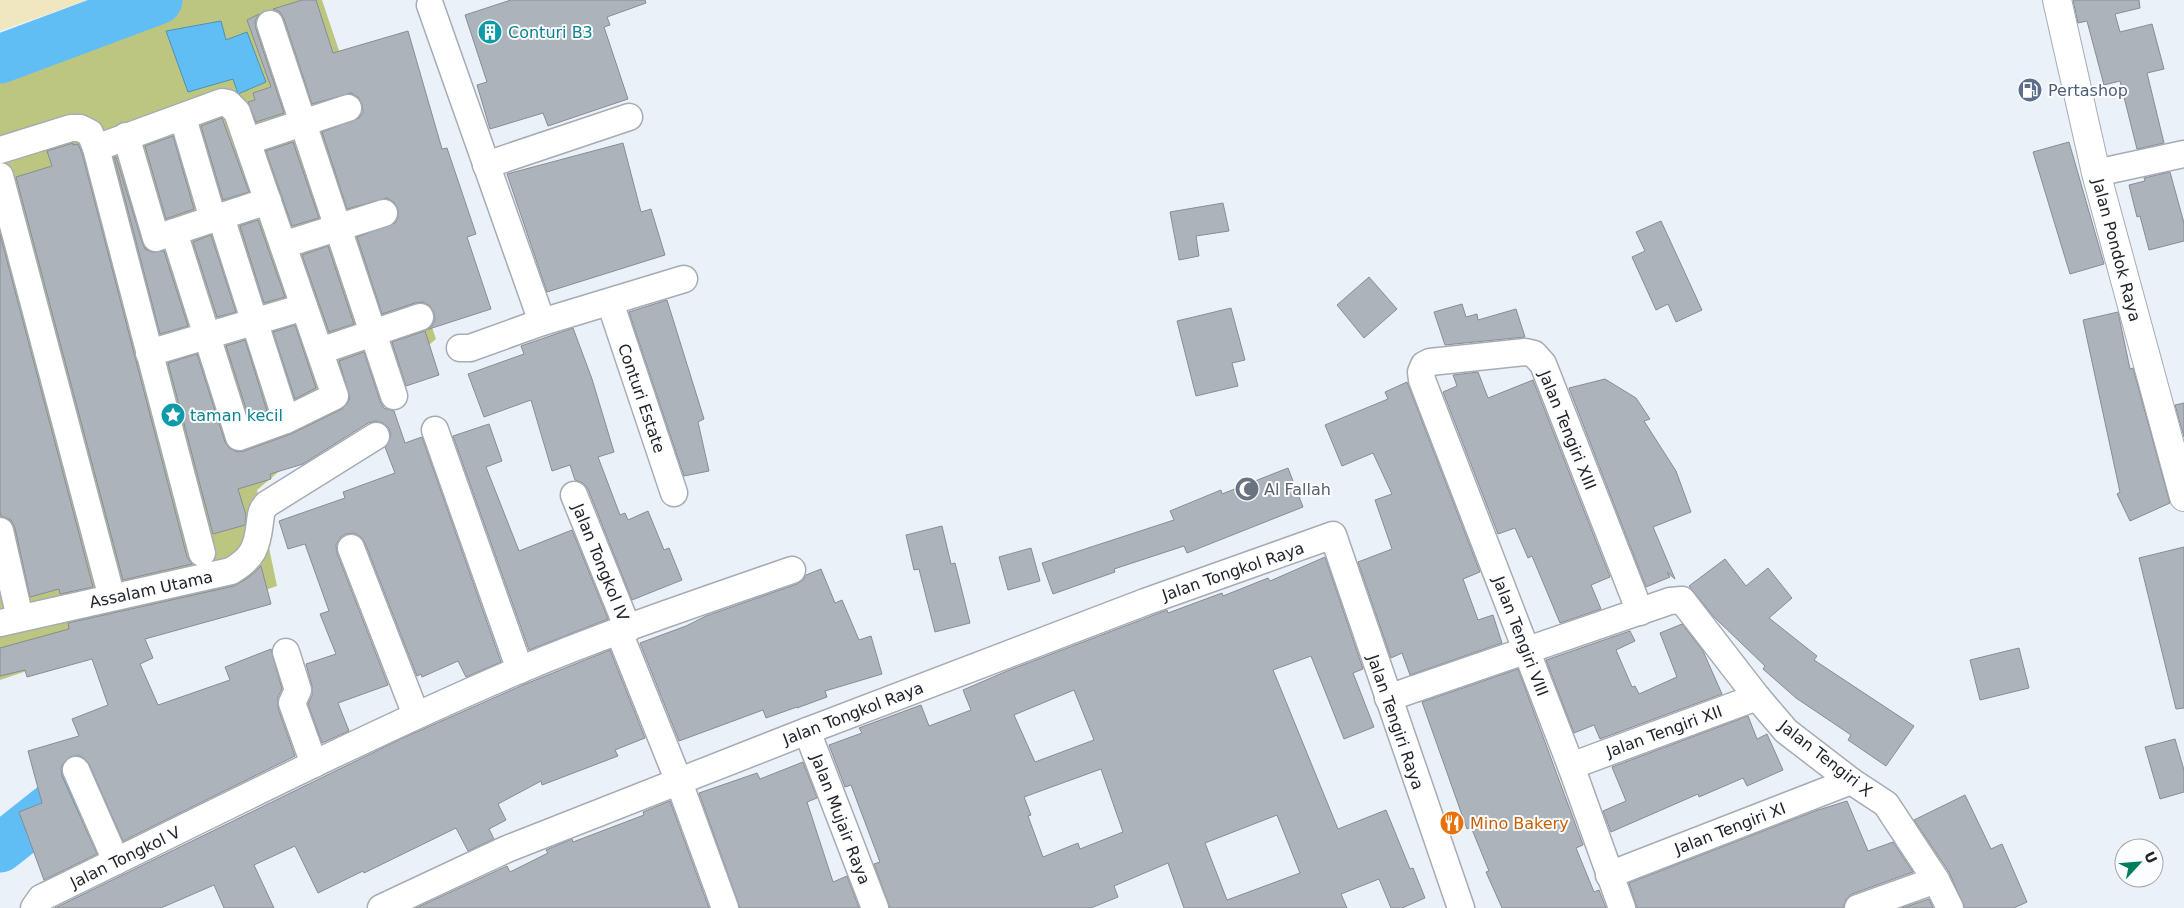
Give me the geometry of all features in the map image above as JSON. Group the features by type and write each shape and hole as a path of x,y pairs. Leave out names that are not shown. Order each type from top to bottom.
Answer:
{"street":[{"name":"Jalan Pondok Raya","path":"2057,0 2096,173 2184,497"},
{"path":"432,2 486,165 542,322"},
{"path":"270,24 394,396"},
{"path":"96,148 126,136 183,118 222,102 228,103 237,112 335,396 286,420 239,437 174,232"},
{"path":"248,141 348,108"},
{"path":"486,165 628,117"},
{"path":"183,118 255,322 286,420"},
{"path":"0,150 71,128 80,128 90,133 96,148 202,553"},
{"path":"126,136 156,238 268,201"},
{"path":"2096,173 2184,154"},
{"path":"0,176 108,583"},
{"path":"283,245 384,213"},
{"path":"460,348 470,348 542,322 684,279"},
{"name":"Conturi Estate","path":"610,302 674,493"},
{"path":"149,354 304,307"},
{"path":"320,351 420,317"},
{"name":"Jalan Tengiri XIII","path":"1424,364 1525,352 1534,354 1542,364 1640,612"},
{"name":"Jalan Tengiri VIII","path":"1424,364 1421,372 1422,380 1572,766 1622,908"},
{"path":"436,430 520,670"},
{"name":"Assalam Utama","path":"8,614 231,572 252,555 257,542 262,510 267,504 376,436"},
{"name":"Jalan Tongkol IV","path":"574,495 725,908"},
{"path":"0,531 8,614"},
{"name":"Jalan Tengiri Raya","path":"1333,535 1461,908"},
{"name":"Jalan Tongkol Raya","path":"381,908 507,849 807,731 1145,602 1333,535"},
{"path":"351,548 416,715"},
{"name":"Jalan Tongkol V","path":"34,908 40,898 416,715 520,670 624,630 792,570"},
{"name":"Jalan Tengiri X","path":"1640,612 1670,601 1682,600 1757,697 1786,731 1851,782 1886,804 1936,880 1950,908"},
{"path":"1388,698 1640,612"},
{"path":"286,652 298,690 292,703 314,764"},
{"name":"Jalan Tengiri XII","path":"1572,766 1757,697"},
{"name":"Jalan Mujair Raya","path":"807,731 875,908"},
{"path":"76,770 116,861"},
{"name":"Jalan Tengiri XI","path":"1609,875 1851,782"},
{"path":"1858,908 1936,880"}],"green space":[{"name":"taman kecil","path":"148,0 322,0 436,339 257,490 277,586 0,680 0,57"}],"sand":[{"path":"0,0 88,0 0,31"}],"water":[{"path":"221,21 226,40 247,32 266,82 238,94 233,79 188,92 166,31"}],"building":[{"path":"302,0 316,0 333,53 408,31 442,149 447,148 476,234 467,237 491,309 426,330 432,326 435,320 430,306 423,302 382,314 357,237 395,223 398,217 398,209 394,202 387,198 347,209 322,132 359,118 363,112 362,104 358,97 351,93 312,104 284,19 280,12 273,9"},
{"path":"511,0 645,0 646,3 607,17 610,25 604,27 628,99 548,126 543,113 490,129 477,85 487,82 465,15"},
{"path":"2073,0 2139,0 2140,8 2115,14 2120,32 2152,24 2164,69 2147,73 2164,143 2137,149 2120,81 2104,85 2087,21 2078,23"},
{"path":"259,14 255,21 256,29 284,113 256,122 248,102 255,100 253,93 271,87 247,20"},
{"path":"222,118 249,192 223,200 201,126"},
{"path":"173,136 194,209 166,219 145,146"},
{"path":"293,142 319,218 292,226 266,151"},
{"path":"2069,142 2104,264 2070,274 2033,152"},
{"path":"73,143 73,145 78,144 82,153 187,557 192,564 123,580 16,177 52,166 47,151"},
{"path":"623,143 641,212 651,209 665,255 547,292 507,174"},
{"path":"114,157 116,157 145,249 152,252 164,251 188,326 160,334"},
{"path":"2170,172 2184,223 2184,241 2149,250 2140,216 2137,217 2129,185 2145,181 2144,178"},
{"path":"1223,203 1229,231 1196,236 1199,256 1179,260 1170,212"},
{"path":"258,220 285,297 264,303 240,226"},
{"path":"1661,221 1702,310 1676,322 1668,304 1656,310 1632,257 1645,251 1636,232"},
{"path":"0,234 93,587 60,594 59,589 30,597 15,528 11,520 1,516 0,513"},
{"path":"211,235 236,312 217,317 193,242"},
{"path":"328,246 354,324 329,332 302,255"},
{"path":"1369,277 1397,309 1364,338 1337,305"},
{"path":"667,300 704,419 698,422 709,471 684,476 629,312"},
{"path":"1462,304 1466,317 1477,314 1478,320 1516,309 1525,337 1445,345 1434,312"},
{"path":"1231,308 1245,360 1232,363 1238,386 1196,396 1177,321"},
{"path":"2118,312 2130,369 2133,368 2170,503 2130,521 2117,494 2120,492 2083,320"},
{"path":"295,325 316,388 295,399 273,332"},
{"path":"573,328 592,379 614,452 598,457 620,515 625,513 628,520 648,511 664,550 669,548 682,580 632,600 588,489 583,483 575,480 570,465 552,471 531,400 484,417 468,374 524,354 521,346"},
{"path":"425,331 439,375 406,386 392,342"},
{"path":"245,340 267,411 249,418 226,346"},
{"path":"364,352 380,401 384,408 394,411 405,443 422,437 501,662 466,677 458,661 422,677 421,674 417,676 365,543 361,537 354,533 345,534 336,545 337,553 388,685 338,703 349,731 322,743 308,704 312,696 312,686 306,664 336,654 320,614 329,611 305,544 288,549 279,521 345,498 343,492 395,473 385,447 391,436 389,428 383,423 376,421 368,423 303,464 270,474 271,479 238,489 246,515 245,525 213,534 168,363 197,354 225,442 229,448 237,452 291,434 342,409 350,398 339,361"},
{"path":"1478,372 1488,398 1533,380 1610,577 1591,585 1601,609 1560,623 1532,556 1528,558 1515,528 1498,534 1443,392 1457,386 1453,375"},
{"path":"1605,379 1636,398 1650,419 1644,421 1676,471 1691,512 1653,527 1675,579 1667,572 1670,577 1646,587 1569,388"},
{"path":"1407,382 1480,572 1463,579 1478,620 1493,615 1502,643 1410,675 1402,653 1391,658 1358,562 1392,549 1375,500 1392,494 1373,453 1342,466 1325,425 1388,399 1385,392"},
{"path":"2184,403 2184,437 2175,405"},
{"path":"489,424 502,461 486,467 519,551 572,530 608,619 529,650 453,436"},
{"path":"1288,468 1303,507 1187,553 1184,546 1114,569 1115,572 1053,594 1042,563 1174,520 1170,511 1221,490 1222,494"},
{"path":"942,526 951,564 955,563 970,623 935,632 919,569 914,570 906,535"},
{"path":"2184,547 2184,708 2176,709 2139,558"},
{"path":"1031,548 1040,581 1008,590 999,557"},
{"path":"1325,557 1363,669 1353,673 1374,727 1344,739 1311,656 1273,670 1338,829 1386,810 1410,869 1413,868 1425,898 1402,908 1391,908 1379,879 1341,894 1347,908 1184,908 1168,863 1114,886 1118,897 1091,908 890,908 874,864 880,862 851,785 845,787 829,745 862,733 859,728 921,705 929,726 971,710 963,690 1007,671 1167,610 1168,613 1222,593 1223,596 1268,578 1270,581","holes":["1074,690 1094,740 1035,762 1014,715","1101,769 1123,832 1080,849 1078,843 1043,857 1028,816 1031,815 1024,797","1277,815 1300,873 1227,900 1205,843"]},
{"path":"1725,559 1746,586 1768,568 1792,598 1769,618 1817,656 1814,660 1914,726 1886,766 1848,740 1851,735 1796,698 1763,669 1765,666 1714,617 1689,586"},
{"path":"261,566 271,604 145,639 153,658 140,664 158,705 230,680 225,667 271,649 282,689 278,697 278,708 295,756 123,841 89,764 78,755 70,757 61,768 62,776 97,854 44,880 19,812 42,803 28,751 79,736 72,719 108,705 92,659 27,677 25,670 0,676 0,648 69,629 68,623 234,586 248,578"},
{"path":"821,569 835,603 842,600 859,640 871,636 882,674 825,691 827,697 797,708 766,718 763,710 679,741 640,643 686,626 706,616 797,584 806,575"},
{"path":"1682,624 1703,651 1722,694 1600,739 1594,725 1574,733 1546,660 1630,631 1635,641 1616,650 1632,687 1635,686 1639,694 1677,677 1660,633"},
{"path":"2019,648 2029,688 1980,700 1970,660"},
{"path":"610,650 645,738 615,750 618,756 542,785 541,781 498,804 506,820 489,829 494,839 468,851 456,828 364,873 363,871 318,893 295,846 254,865 274,908 224,908 214,885 161,908 55,908 403,738 523,685"},
{"path":"1518,669 1583,845 1576,848 1594,892 1599,890 1606,908 1502,908 1486,872 1489,871 1471,827 1467,829 1422,702"},
{"path":"1748,716 1757,739 1767,734 1783,770 1747,786 1743,778 1699,797 1698,794 1611,832 1603,811 1626,801 1612,767"},
{"path":"2175,739 2184,770 2184,792 2160,799 2145,747"},
{"path":"803,762 817,798 807,802 833,882 847,876 859,908 740,908 699,793 757,773 760,779"},
{"path":"1965,795 1991,849 2002,844 2027,902 2014,908 1965,908 1949,872 1914,820"},
{"path":"670,801 709,908 416,908 507,866 510,872 548,853 546,850 572,839 573,842 644,815 643,812"},
{"path":"1847,801 1868,851 1893,842 1913,872 1852,894 1846,899 1843,908 1637,908 1629,883 1815,811"},
{"path":"1929,899 1933,908 1902,908"}],"waterway":[{"path":"0,59 158,0"},
{"path":"0,848 72,791"}],"place":[{"name":"Conturi B3","path":"490,32"},
{"name":"Pertashop","path":"2030,90"},
{"name":"taman kecil","path":"173,415"},
{"name":"Al Fallah","path":"1247,489"},
{"name":"Mino Bakery","path":"1452,823"}]}
